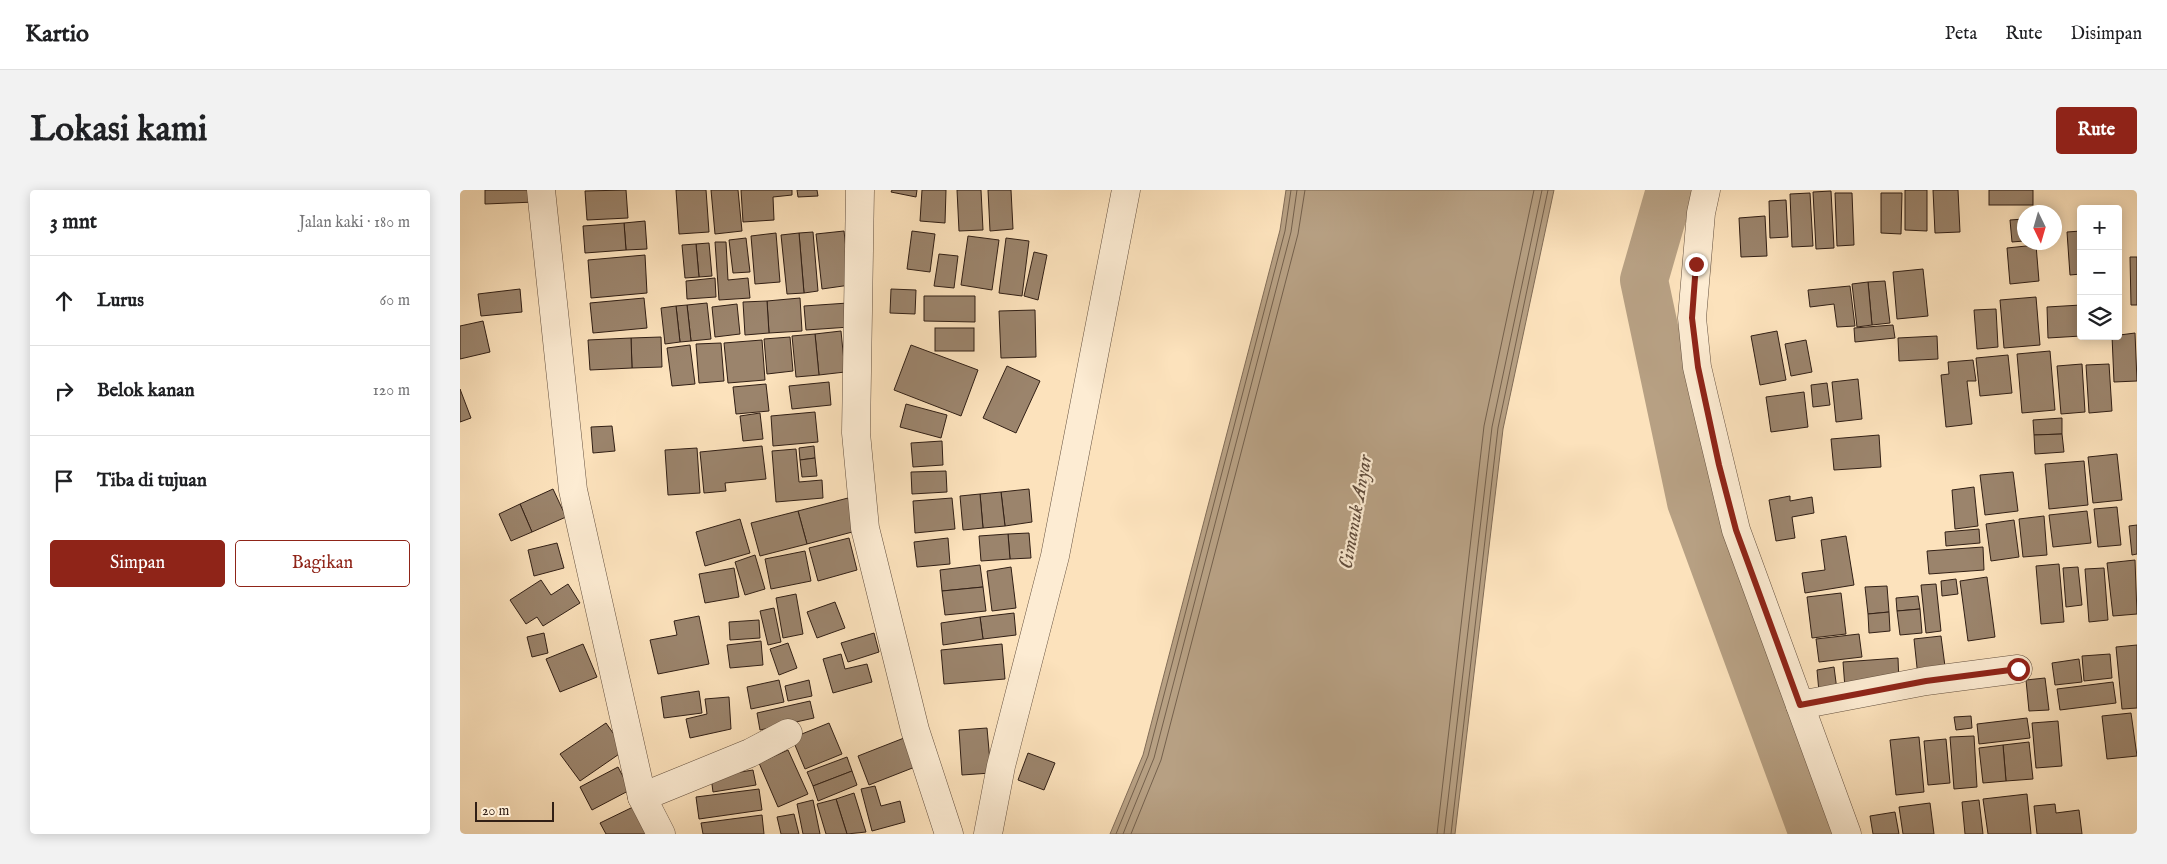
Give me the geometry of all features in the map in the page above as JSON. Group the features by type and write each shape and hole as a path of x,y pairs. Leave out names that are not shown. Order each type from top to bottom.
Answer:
{"street":[{"path":"542,190 573,490 642,797 661,834"},
{"path":"860,190 856,433 865,528 915,730 945,833"},
{"path":"988,834 1001,766 1055,556 1126,190"},
{"path":"1706,190 1701,213 1692,318 1698,367 1719,465 1736,530 1847,834"},
{"path":"1800,705 1926,681 2018,669"},
{"path":"642,797 750,753 788,733"}],"water":[{"name":"Cimanuk Anyar","path":"1286,190 1554,190 1503,429 1455,834 1110,834 1143,755 1280,230"}],"building":[{"path":"485,190 534,190 535,202 485,204"},
{"path":"626,190 628,218 587,220 585,191"},
{"path":"676,190 706,190 709,232 679,234"},
{"path":"711,190 738,190 742,231 715,234"},
{"path":"741,190 792,190 792,195 773,197 774,220 743,222"},
{"path":"797,190 817,190 818,196 798,197"},
{"path":"892,190 917,190 916,197 891,192"},
{"path":"922,190 946,190 945,223 920,221"},
{"path":"957,190 981,190 983,230 959,231"},
{"path":"988,190 1011,190 1013,229 990,231"},
{"path":"1905,190 1927,190 1927,231 1905,230"},
{"path":"1933,190 1958,190 1960,232 1935,233"},
{"path":"1989,190 2033,190 2033,205 1989,205"},
{"path":"1831,191 1834,248 1816,249 1813,192"},
{"path":"1810,193 1813,246 1792,247 1790,194"},
{"path":"1835,193 1852,193 1854,245 1837,246"},
{"path":"1881,193 1902,193 1901,234 1881,233"},
{"path":"1786,200 1788,237 1770,238 1769,201"},
{"path":"1765,216 1767,256 1741,257 1739,218"},
{"path":"2010,220 2017,220 2017,242 2012,242"},
{"path":"645,221 647,249 626,250 624,223"},
{"path":"624,223 626,250 585,253 583,226"},
{"path":"844,231 850,285 822,289 816,234"},
{"path":"912,231 935,234 930,272 907,269"},
{"path":"2077,231 2077,274 2070,275 2067,232"},
{"path":"813,232 818,291 804,293 799,233"},
{"path":"776,233 780,282 755,284 751,236"},
{"path":"799,233 804,293 787,294 781,235"},
{"path":"968,236 999,240 992,290 961,285"},
{"path":"746,238 750,272 733,273 729,240"},
{"path":"1006,238 1029,241 1022,296 999,293"},
{"path":"715,242 726,242 728,280 748,278 750,298 719,300"},
{"path":"709,243 712,276 699,277 696,244"},
{"path":"696,244 699,277 685,278 682,245"},
{"path":"2017,247 2017,250 2036,250 2039,281 2010,284 2007,248"},
{"path":"1034,252 1047,255 1038,300 1024,296"},
{"path":"939,254 958,256 954,288 934,286"},
{"path":"645,255 647,293 591,298 588,260"},
{"path":"2130,257 2137,257 2137,305 2131,305"},
{"path":"1923,269 1928,316 1897,319 1893,272"},
{"path":"715,278 716,297 687,299 686,281"},
{"path":"1885,281 1890,323 1872,325 1868,282"},
{"path":"1868,282 1872,325 1857,327 1852,284"},
{"path":"1850,286 1855,326 1837,327 1834,304 1810,307 1808,290"},
{"path":"520,289 522,312 481,316 478,294"},
{"path":"891,289 916,290 915,314 890,313"},
{"path":"924,296 975,296 975,322 924,321"},
{"path":"2036,297 2040,345 2004,348 2000,300"},
{"path":"644,298 647,328 593,333 590,303"},
{"path":"800,298 802,331 769,333 767,301"},
{"path":"767,301 769,333 745,335 743,302"},
{"path":"707,303 711,339 691,341 687,305"},
{"path":"848,303 850,327 806,330 804,306"},
{"path":"737,304 740,334 715,337 712,307"},
{"path":"687,305 691,341 680,342 676,306"},
{"path":"2077,305 2077,336 2048,338 2047,307"},
{"path":"676,306 680,342 665,344 661,308"},
{"path":"1996,309 1998,347 1977,349 1974,310"},
{"path":"1035,310 1036,357 1001,358 999,311"},
{"path":"483,321 490,352 460,359 460,326"},
{"path":"1893,325 1895,338 1855,342 1854,328"},
{"path":"935,328 974,328 974,351 935,351"},
{"path":"841,331 845,372 819,375 815,334"},
{"path":"1777,331 1786,380 1760,385 1751,336"},
{"path":"2135,333 2137,381 2114,382 2112,340 2122,340 2122,335"},
{"path":"815,334 819,375 796,377 792,336"},
{"path":"1937,336 1938,359 1899,361 1898,338"},
{"path":"661,337 662,367 632,368 631,338"},
{"path":"790,337 793,371 767,374 764,339"},
{"path":"631,338 632,368 590,370 588,340"},
{"path":"762,340 765,380 728,383 724,343"},
{"path":"1806,340 1812,372 1791,376 1785,344"},
{"path":"721,343 724,381 699,383 696,344"},
{"path":"690,345 695,384 672,386 667,348"},
{"path":"911,345 978,370 961,416 894,390"},
{"path":"2050,351 2055,410 2022,413 2017,354"},
{"path":"2008,355 2012,393 1980,396 1976,358"},
{"path":"1973,360 1976,381 1967,381 1972,424 1946,427 1941,375 1949,374 1948,362"},
{"path":"2082,364 2085,412 2061,414 2057,366"},
{"path":"2109,364 2112,411 2089,413 2086,365"},
{"path":"1007,366 1040,381 1016,433 983,418"},
{"path":"1858,379 1862,419 1836,422 1832,382"},
{"path":"829,382 831,405 792,409 789,386"},
{"path":"1827,383 1830,405 1813,407 1811,385"},
{"path":"766,384 769,411 736,414 733,387"},
{"path":"460,389 471,418 460,422"},
{"path":"1804,392 1808,427 1771,432 1766,397"},
{"path":"906,404 947,415 941,438 900,427"},
{"path":"815,412 818,442 773,446 771,416"},
{"path":"760,413 763,439 743,441 740,416"},
{"path":"2062,418 2062,434 2034,435 2033,420"},
{"path":"612,426 615,451 593,453 591,427"},
{"path":"2062,434 2064,452 2035,454 2034,435"},
{"path":"1879,435 1881,467 1834,470 1831,439"},
{"path":"942,441 943,465 913,467 911,443"},
{"path":"762,446 766,479 725,483 726,491 704,493 700,452"},
{"path":"814,446 815,458 800,460 799,448"},
{"path":"697,448 700,493 668,495 665,450"},
{"path":"796,449 799,482 822,480 823,498 776,502 772,451"},
{"path":"2117,454 2122,500 2093,503 2088,457"},
{"path":"815,458 817,476 802,477 800,460"},
{"path":"2084,461 2088,505 2049,509 2045,464"},
{"path":"946,471 947,492 912,494 911,472"},
{"path":"2013,472 2018,511 1985,515 1980,475"},
{"path":"1974,487 1978,526 1955,529 1952,490"},
{"path":"553,489 566,517 532,532 520,504"},
{"path":"1029,489 1032,522 1005,526 1001,492"},
{"path":"1001,492 1005,526 983,528 980,494"},
{"path":"980,494 983,528 963,530 960,496"},
{"path":"1790,496 1790,501 1812,497 1814,513 1792,517 1795,538 1776,541 1769,500"},
{"path":"848,498 856,531 807,544 798,511"},
{"path":"952,498 955,529 915,533 913,501"},
{"path":"520,504 532,532 511,541 499,514"},
{"path":"2117,507 2121,545 2098,547 2094,509"},
{"path":"798,511 807,544 760,556 751,523"},
{"path":"2087,511 2091,543 2053,547 2049,515"},
{"path":"2044,516 2047,555 2023,557 2019,519"},
{"path":"740,519 750,553 705,566 696,532"},
{"path":"2014,520 2019,557 1991,561 1986,524"},
{"path":"2137,525 2137,554 2132,555 2129,526"},
{"path":"1979,529 1980,543 1946,546 1945,532"},
{"path":"1029,533 1031,558 1010,559 1008,534"},
{"path":"1008,534 1010,559 981,561 979,536"},
{"path":"1846,536 1854,585 1805,593 1802,573 1825,570 1821,540"},
{"path":"849,538 857,570 818,581 809,548"},
{"path":"948,538 950,564 917,567 914,542"},
{"path":"557,543 564,568 534,576 528,550"},
{"path":"1983,547 1984,570 1929,574 1927,551"},
{"path":"805,551 811,581 771,589 765,559"},
{"path":"755,555 765,589 745,595 735,562"},
{"path":"2135,560 2137,614 2113,616 2107,563"},
{"path":"2059,564 2064,622 2041,624 2036,566"},
{"path":"980,565 983,587 942,591 940,570"},
{"path":"1011,567 1016,608 992,611 987,571"},
{"path":"2078,567 2082,605 2066,607 2063,568"},
{"path":"734,568 739,597 705,603 699,574"},
{"path":"2104,568 2108,620 2089,622 2085,569"},
{"path":"1987,577 1995,637 1968,641 1960,581"},
{"path":"1956,579 1958,594 1942,596 1941,581"},
{"path":"541,580 551,595 568,584 580,603 543,626 537,617 526,624 510,600"},
{"path":"1936,584 1941,631 1926,633 1921,585"},
{"path":"1887,586 1889,612 1868,614 1865,587"},
{"path":"983,587 986,611 945,615 942,591"},
{"path":"1841,593 1846,634 1812,638 1807,597"},
{"path":"796,594 803,634 783,638 776,598"},
{"path":"1918,596 1920,609 1897,611 1896,598"},
{"path":"835,602 845,628 817,638 807,612"},
{"path":"774,608 781,642 768,645 760,611"},
{"path":"1920,609 1922,633 1900,635 1897,611"},
{"path":"1889,612 1890,631 1869,633 1868,614"},
{"path":"1014,613 1016,635 983,639 980,617"},
{"path":"699,616 709,664 658,674 650,640 677,635 674,621"},
{"path":"980,617 983,639 943,645 941,623"},
{"path":"759,620 760,638 730,640 729,622"},
{"path":"544,633 548,653 532,657 527,637"},
{"path":"874,633 879,652 848,662 841,643"},
{"path":"1859,634 1862,657 1819,662 1816,639"},
{"path":"1941,636 1946,674 1918,677 1914,639"},
{"path":"761,641 763,665 730,668 727,645"},
{"path":"788,643 797,668 779,675 770,649"},
{"path":"583,644 597,677 560,692 546,659"},
{"path":"1002,644 1005,679 944,684 941,650"},
{"path":"2137,645 2137,708 2122,709 2116,647"},
{"path":"841,654 845,669 867,664 872,682 833,693 823,659"},
{"path":"2110,654 2112,678 2084,681 2082,656"},
{"path":"1898,658 1899,683 1845,688 1843,662"},
{"path":"2079,659 2082,682 2055,685 2052,663"},
{"path":"1834,667 1837,690 1819,692 1817,670"},
{"path":"2045,678 2049,710 2029,711 2026,680"},
{"path":"779,680 784,702 751,709 747,687"},
{"path":"809,680 812,696 788,701 785,686"},
{"path":"2113,682 2116,703 2060,710 2057,689"},
{"path":"699,691 702,713 664,718 661,697"},
{"path":"729,697 731,729 690,738 686,719 707,714 705,699"},
{"path":"810,701 814,718 760,730 757,713"},
{"path":"2131,713 2137,756 2107,759 2102,716"},
{"path":"1971,716 1972,728 1956,730 1954,717"},
{"path":"2027,718 2030,738 1979,744 1977,724"},
{"path":"2058,721 2062,766 2036,768 2032,723"},
{"path":"606,723 625,750 580,781 560,754"},
{"path":"829,723 842,754 805,769 792,738"},
{"path":"987,728 991,773 962,775 959,730"},
{"path":"1974,736 1977,787 1954,789 1950,737"},
{"path":"1919,737 1924,792 1896,795 1890,740"},
{"path":"904,738 915,767 869,785 858,756"},
{"path":"1946,739 1950,783 1928,785 1924,741"},
{"path":"2029,742 2033,779 2006,781 2003,745"},
{"path":"2003,745 2006,781 1983,783 1979,748"},
{"path":"788,750 808,794 778,807 759,763"},
{"path":"1028,753 1055,763 1044,790 1018,780"},
{"path":"847,757 852,771 813,786 807,772"},
{"path":"618,767 630,790 592,810 580,787"},
{"path":"753,770 756,785 713,792 711,777"},
{"path":"852,771 857,785 818,801 813,786"},
{"path":"875,786 881,806 900,801 905,822 872,831 861,789"},
{"path":"759,789 762,810 699,819 696,797"},
{"path":"854,793 866,832 847,834 836,799"},
{"path":"2027,794 2031,834 1988,834 1983,799"},
{"path":"836,799 847,834 826,834 817,804"},
{"path":"813,800 820,834 803,834 797,804"},
{"path":"1979,800 1983,834 1965,834 1962,802"},
{"path":"1930,803 1934,834 1903,834 1899,807"},
{"path":"2055,804 2056,813 2079,810 2082,834 2037,834 2034,806"},
{"path":"633,807 646,834 606,834 600,823"},
{"path":"1895,812 1899,834 1873,834 1870,816"},
{"path":"794,814 799,834 781,834 777,817"},
{"path":"762,815 764,834 703,834 701,823"}],"waterway":[{"path":"1670,190 1644,280 1691,502 1813,834"}],"route":[{"path":"1696,264 1692,318 1698,367 1719,465 1736,530 1800,705 1926,681 2018,669"}]}
